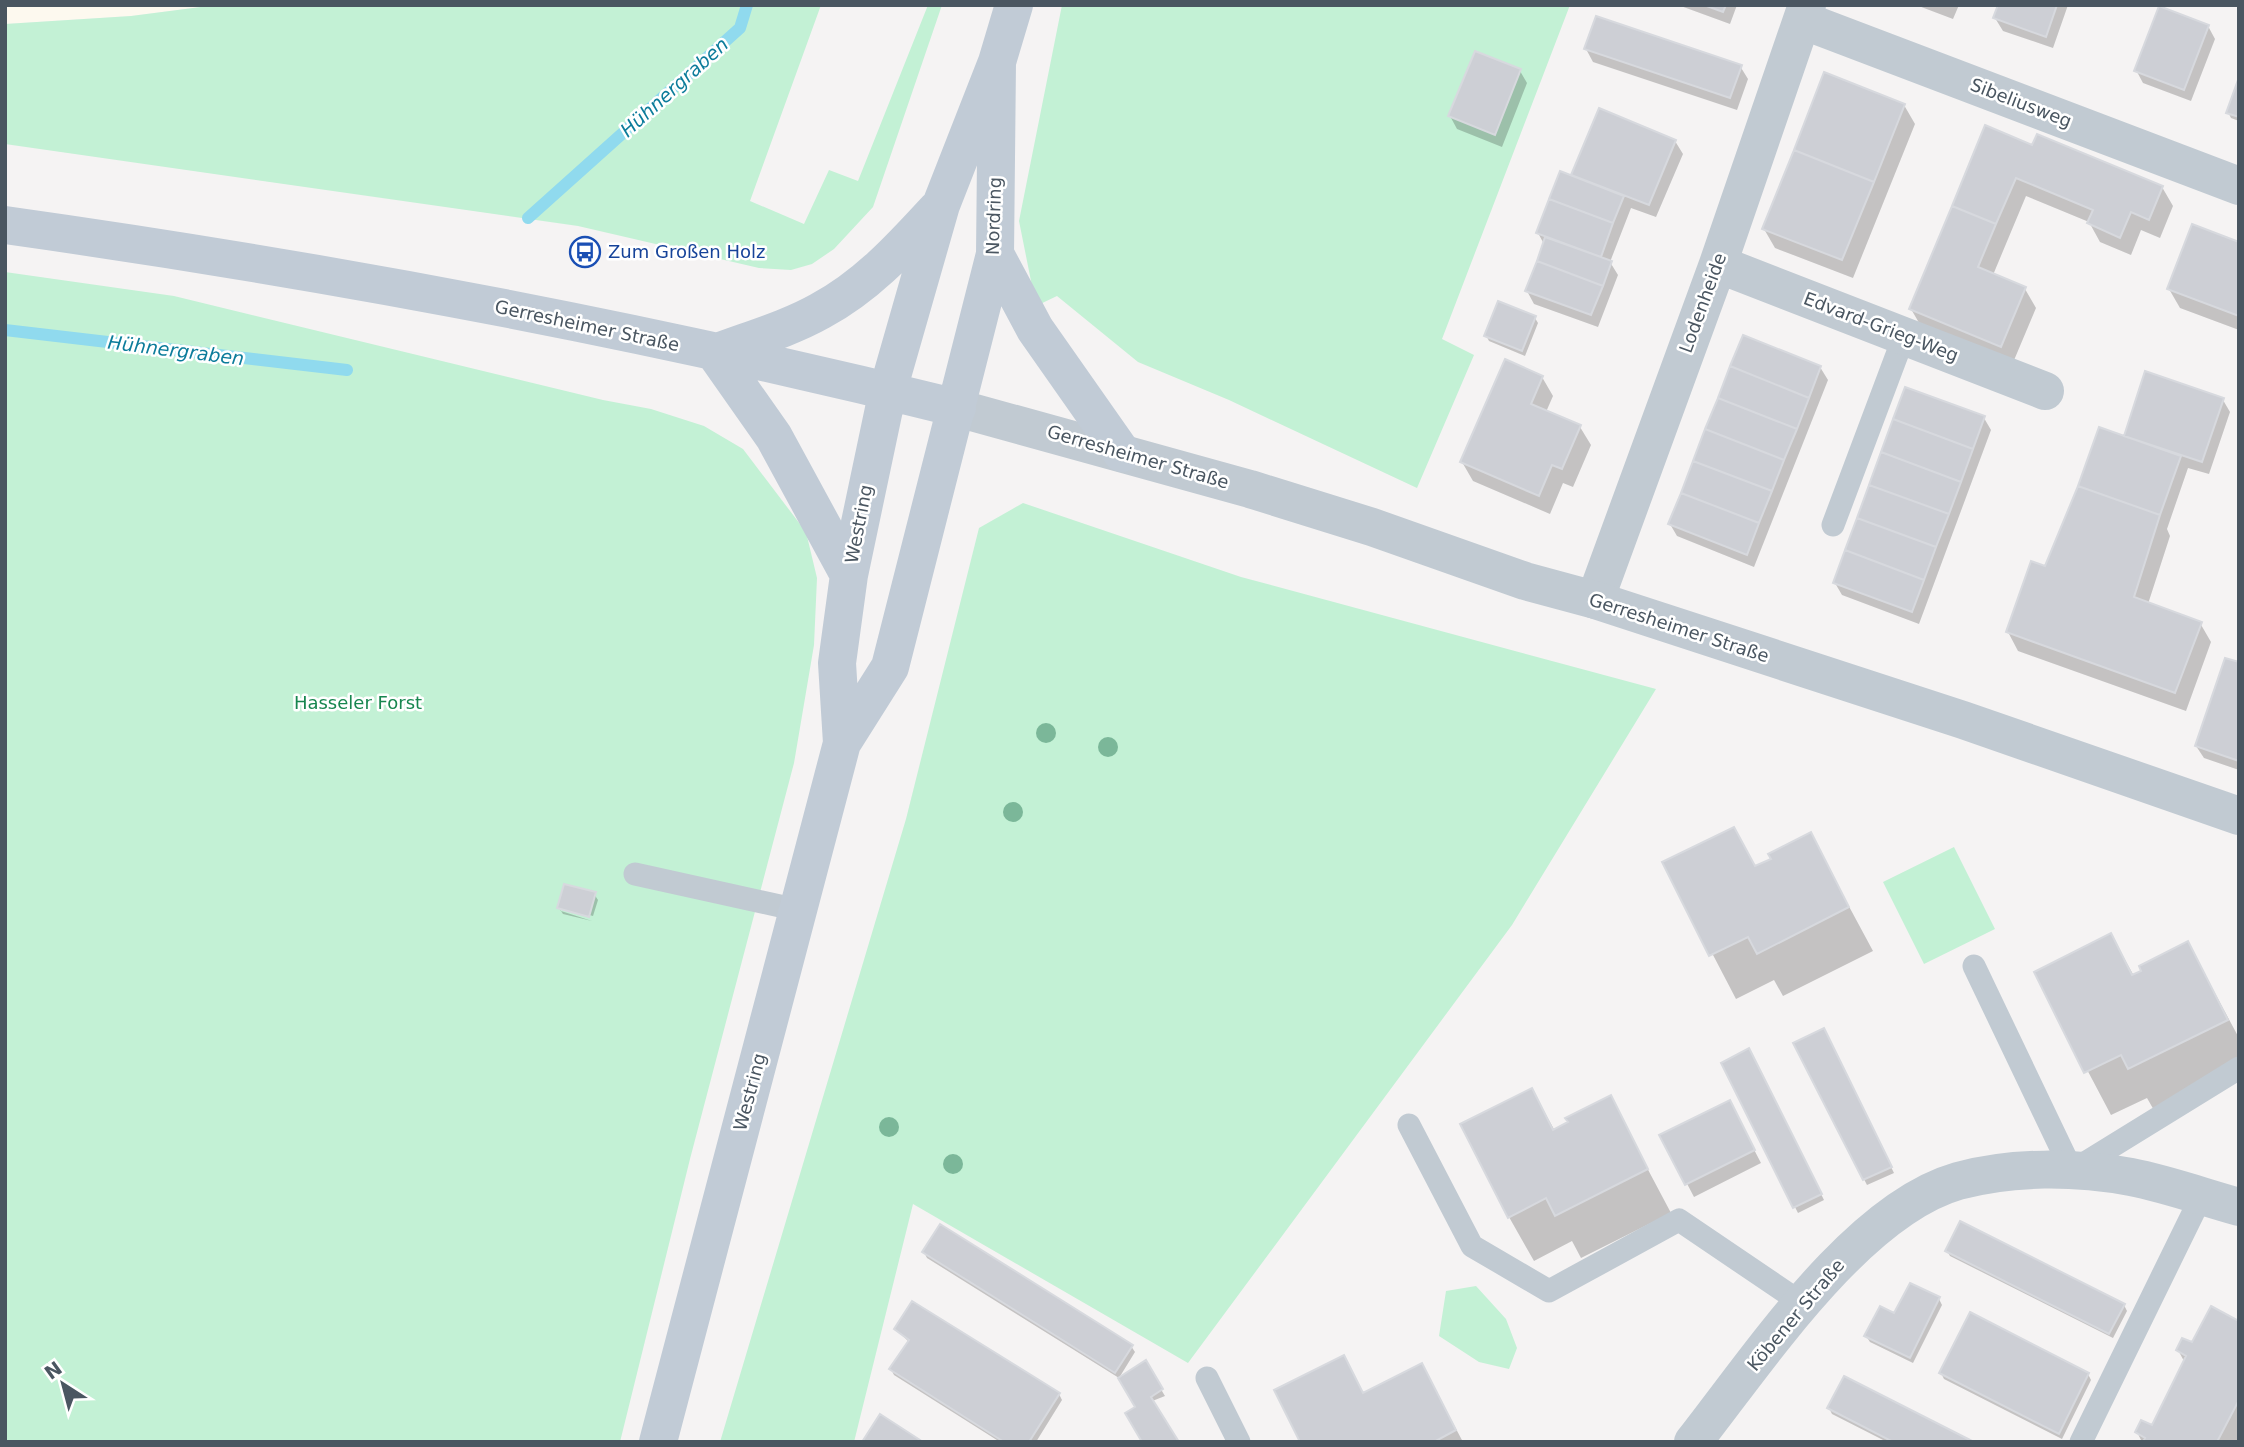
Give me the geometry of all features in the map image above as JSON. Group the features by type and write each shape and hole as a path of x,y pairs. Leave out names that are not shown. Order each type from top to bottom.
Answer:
{"main road":[{"name":"Nordring","path":"888,390 941,205 997,62 1014,5"},
{"name":"Nordring","path":"957,408 995,254 997,62"},
{"path":"849,575 774,438 715,353 819,312 859,286 891,258 941,205"},
{"name":"Gerresheimer Straße","path":"5,225 320,272 715,353 888,390 957,408"},
{"path":"995,254 1035,329 1122,453"},
{"name":"Westring","path":"842,743 837,663 849,575 888,390"},
{"name":"Westring","path":"658,1442 842,743 890,667 957,408"}],"street":[{"name":"Sibeliusweg","path":"1805,12 2239,186"},
{"name":"Lodenheide","path":"1595,600 1718,264 1805,12"},
{"name":"Edvard-Grieg-Weg","path":"1718,264 2045,391"},
{"name":"Gerresheimer Straße","path":"957,408 1335,516 1525,581 1595,600 1963,720 2239,816"},
{"name":"Köbener Straße","path":"1693,1442 1834,1266 1869,1234 1924,1197 1956,1181 2051,1169 2073,1171 2132,1177 2239,1207"}],"lane":[{"path":"1833,525 1904,336"},
{"path":"635,874 798,910"},
{"path":"1974,966 2073,1171 2239,1068"},
{"path":"1409,1125 1472,1246 1549,1291 1679,1220 1803,1304"},
{"path":"2081,1442 2202,1197"},
{"path":"1207,1378 1239,1442"}],"shaded area":[{"path":"5,5 216,5 131,16 5,24"}],"green space":[{"path":"216,5 821,5 750,201 804,224 829,170 858,181 928,5 942,5 873,207 834,249 812,264 791,270 759,268 578,226 5,144 5,24 131,16"},
{"path":"1062,5 1570,5 1442,339 1474,355 1417,488 1229,400 1138,362 1057,296 1036,306 1019,221"},
{"name":"Hasseler Forst","path":"5,272 174,296 603,400 651,409 704,426 743,449 806,532 817,578 814,645 794,763 690,1159 620,1442 5,1442"},
{"path":"1023,503 1241,577 1656,689 1512,925 1188,1363 913,1204 854,1442 720,1442 906,819 979,528"},
{"path":"1954,847 1995,929 1924,964 1883,882"},
{"path":"1476,1286 1506,1319 1517,1348 1509,1369 1479,1362 1439,1336 1446,1291"}],"building":[{"path":"1704,5 1726,5 1723,12"},
{"path":"1998,5 2057,5 2046,37 1993,18"},
{"path":"2159,6 2209,25 2184,90 2134,71"},
{"path":"1596,16 1742,65 1730,98 1584,49"},
{"path":"1475,51 1521,69 1495,135 1448,116"},
{"path":"1824,72 1905,104 1874,182 1794,150"},
{"path":"2239,80 2239,117 2226,113"},
{"path":"1599,108 1676,140 1649,205 1571,175"},
{"path":"1985,125 2032,145 2037,134 2163,186 2149,220 2131,212 2120,238 2087,223 2093,210 2016,178 1996,224 1952,206"},
{"path":"1794,150 1874,182 1842,260 1762,229"},
{"path":"1560,171 1624,196 1613,223 1549,199"},
{"path":"1549,199 1613,223 1601,257 1536,233"},
{"path":"1952,206 1996,224 1978,267 2026,287 2001,347 1909,309"},
{"path":"2192,224 2239,242 2239,316 2167,289"},
{"path":"1545,237 1612,261 1603,286 1537,261"},
{"path":"1537,261 1603,286 1591,315 1525,291"},
{"path":"1498,301 1536,316 1522,351 1484,336"},
{"path":"1743,335 1821,366 1809,398 1730,366"},
{"path":"1505,359 1543,376 1531,404 1581,425 1562,469 1552,465 1539,496 1460,462"},
{"path":"1730,366 1809,398 1797,429 1718,398"},
{"path":"2145,371 2224,398 2202,462 2124,436"},
{"path":"1905,387 1985,416 1973,449 1893,419"},
{"path":"1718,398 1797,429 1784,460 1705,429"},
{"path":"1893,419 1973,449 1961,482 1881,452"},
{"path":"2099,427 2181,456 2160,515 2078,486"},
{"path":"1705,429 1784,460 1772,491 1693,461"},
{"path":"1881,452 1961,482 1949,514 1869,485"},
{"path":"1693,461 1772,491 1759,523 1681,493"},
{"path":"1869,485 1949,514 1936,547 1857,518"},
{"path":"2078,486 2160,515 2134,597 2202,622 2175,693 2006,632 2031,561 2045,566"},
{"path":"1681,493 1759,523 1747,555 1668,524"},
{"path":"1857,518 1936,547 1924,580 1845,550"},
{"path":"1845,550 1924,580 1912,612 1833,583"},
{"path":"2225,658 2239,662 2239,761 2195,746"},
{"path":"1734,827 1755,866 1771,859 1768,854 1811,832 1849,907 1757,954 1748,937 1709,956 1662,862"},
{"path":"564,884 596,892 589,917 557,908"},
{"path":"2111,933 2132,975 2141,971 2139,966 2188,941 2228,1020 2128,1069 2121,1055 2084,1073 2034,972"},
{"path":"1824,1028 1892,1167 1863,1180 1793,1043"},
{"path":"1749,1048 1822,1194 1793,1208 1721,1063"},
{"path":"1532,1088 1553,1130 1568,1122 1565,1118 1611,1095 1648,1169 1555,1216 1546,1198 1508,1218 1460,1124"},
{"path":"1730,1100 1755,1150 1685,1185 1659,1135"},
{"path":"1960,1221 2125,1304 2109,1334 1945,1251"},
{"path":"940,1224 1133,1345 1115,1373 922,1252"},
{"path":"1910,1283 1940,1297 1910,1358 1864,1336 1880,1306 1894,1313"},
{"path":"912,1301 1060,1393 1029,1442 1004,1442 889,1369 909,1340 894,1329"},
{"path":"2211,1306 2239,1321 2239,1400 2217,1442 2143,1442 2145,1438 2135,1432 2141,1420 2152,1425 2186,1356 2176,1350 2182,1338 2192,1342"},
{"path":"1970,1312 2089,1373 2059,1434 1939,1373"},
{"path":"1344,1355 1363,1393 1422,1363 1456,1430 1434,1442 1300,1442 1274,1390"},
{"path":"1146,1360 1163,1389 1151,1397 1179,1442 1142,1442 1125,1413 1135,1407 1118,1378"},
{"path":"1844,1376 1974,1442 1893,1442 1827,1408"},
{"path":"880,1414 923,1442 862,1442"}],"waterway":[{"name":"Hühnergraben","path":"528,218 740,28 747,5"},
{"name":"Hühnergraben","path":"5,330 347,370"}],"place":[{"name":"Zum Großen Holz","path":"585,252"}]}
